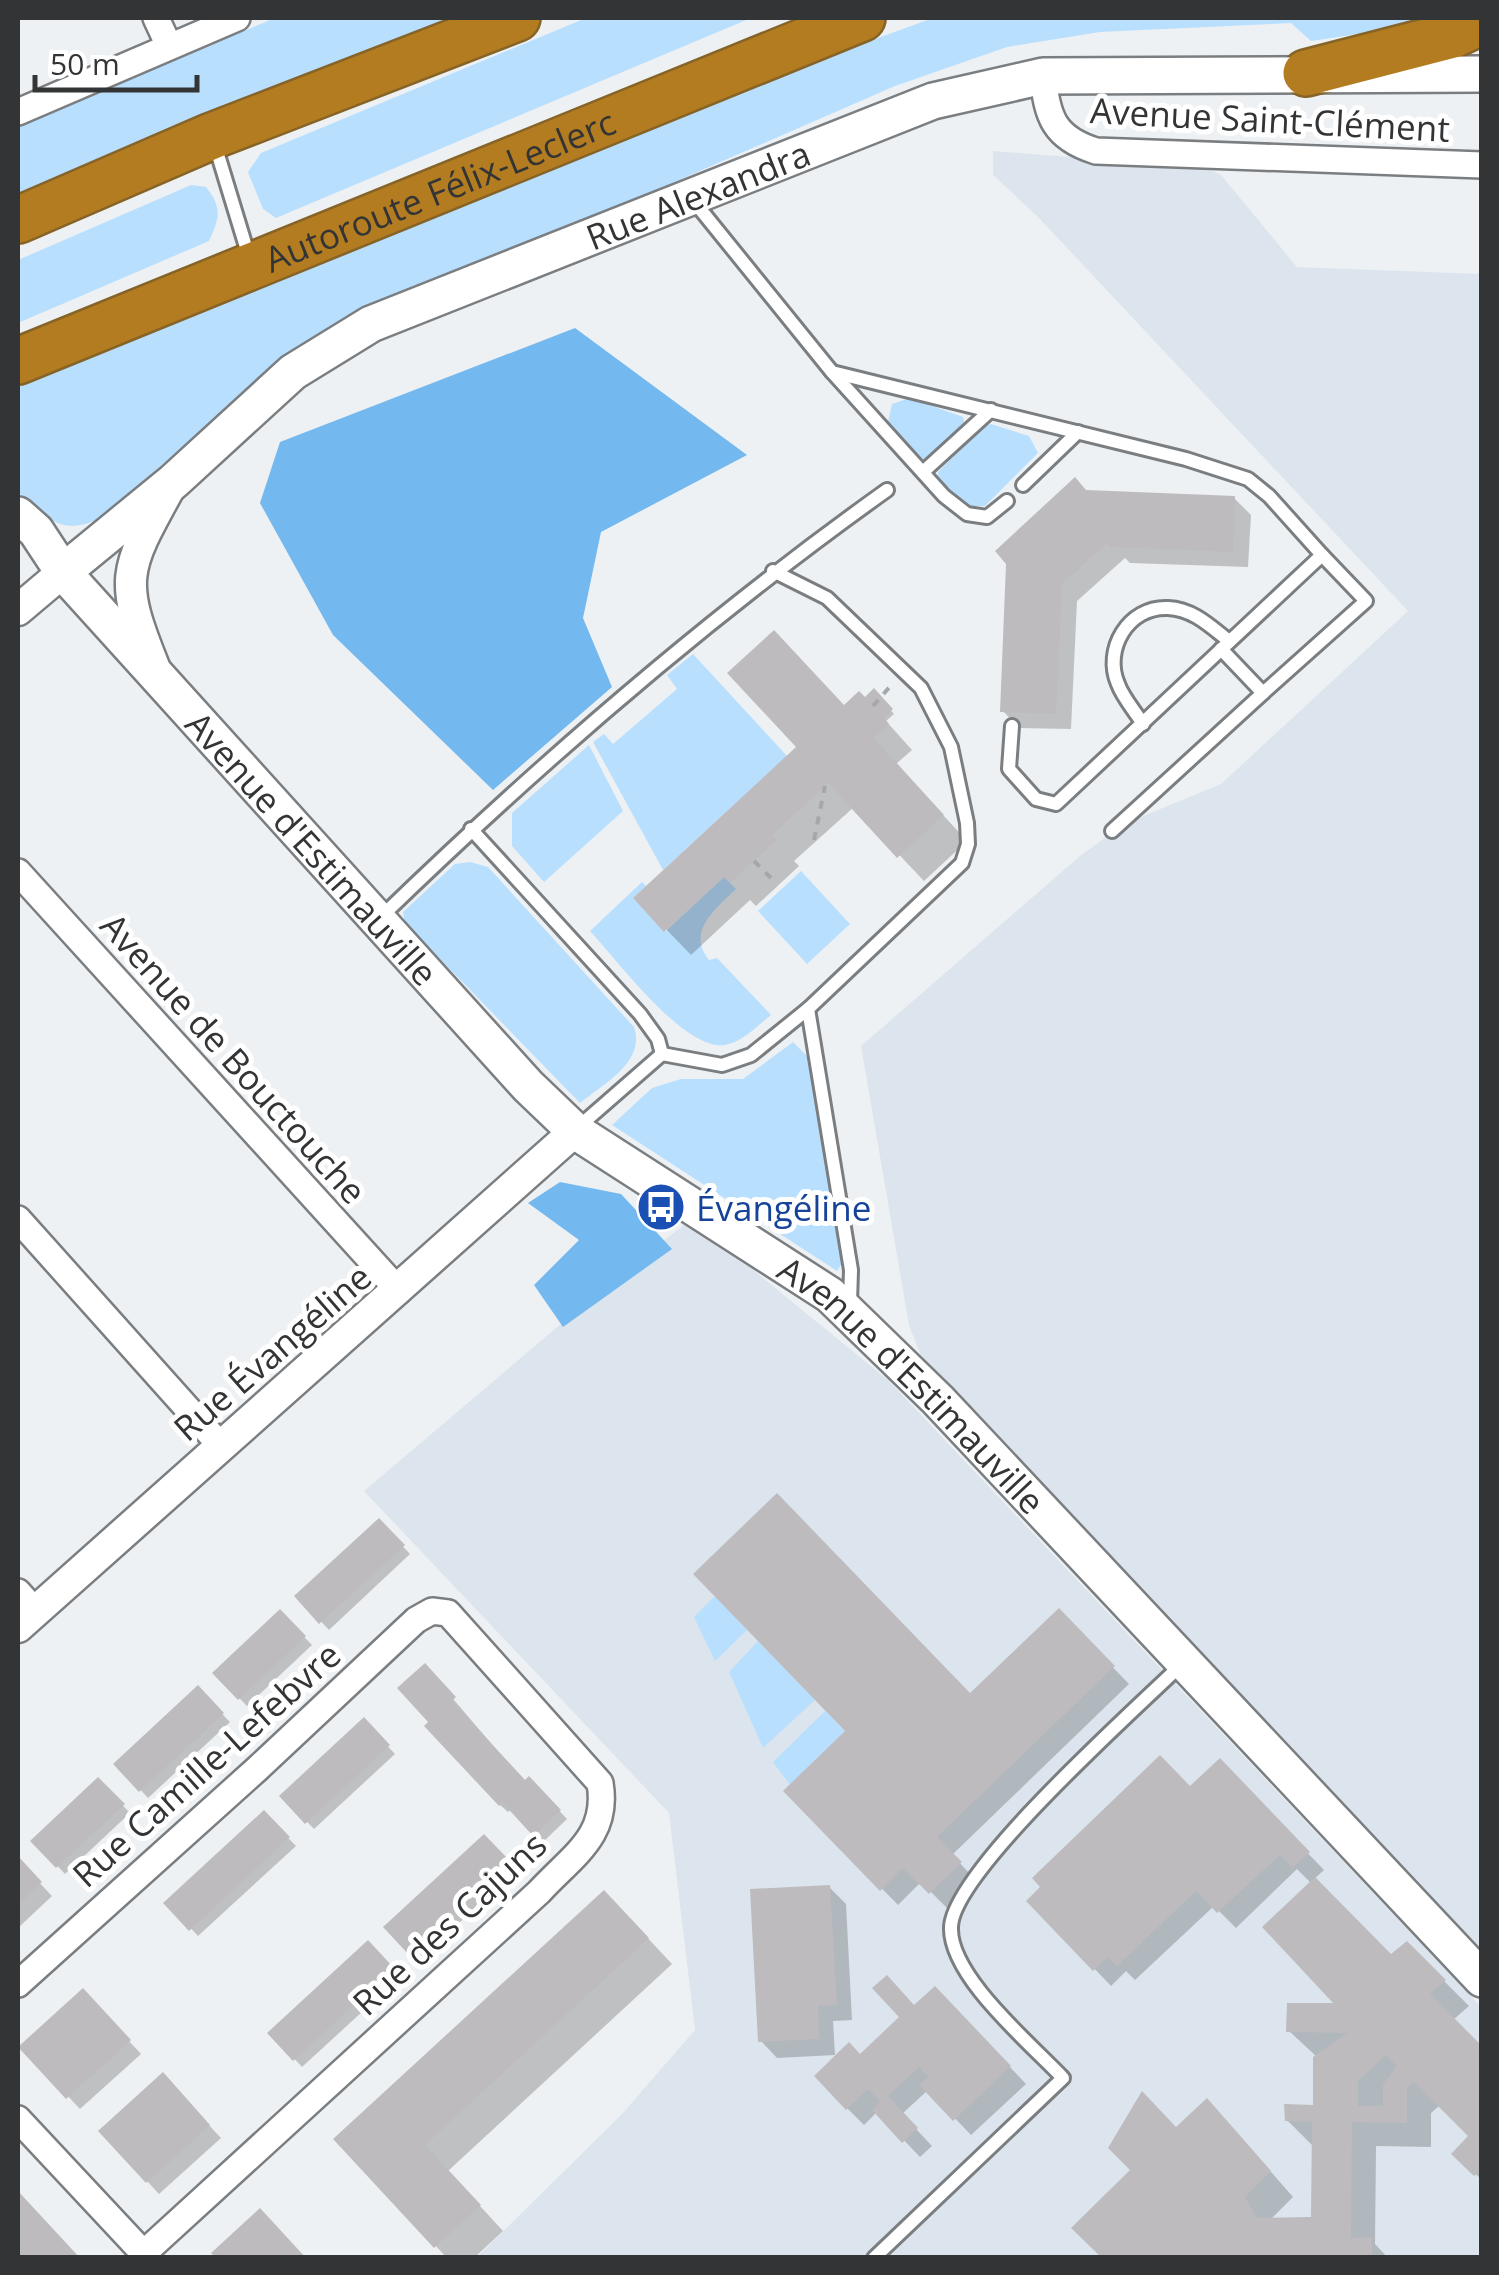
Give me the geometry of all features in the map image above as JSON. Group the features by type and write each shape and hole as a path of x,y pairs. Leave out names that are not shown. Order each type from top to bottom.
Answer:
{"highway":[{"path":"18,220 212,136 517,18"},
{"name":"Autoroute Félix-Leclerc","path":"18,361 862,18"},
{"path":"1306,73 1453,34 1482,20"}],"main road":[{"name":"Rue Alexandra","path":"63,572 174,481 294,372 371,324 933,101 1044,76 1482,74"},
{"name":"Avenue d'Estimauville","path":"18,515 36,531 63,572 160,681 528,1086 575,1131 830,1295 849,1312 1482,1978"},
{"name":"Avenue d'Estimauville","path":"18,548 63,572"}],"street":[{"path":"156,18 169,46"},
{"path":"18,112 237,18"},
{"name":"Avenue Saint-Clément","path":"1044,76 1046,110 1056,131 1074,144 1096,151 1482,165"},
{"path":"160,681 129,604 134,551 174,481"},
{"name":"Rue Alexandra","path":"18,610 63,572"},
{"name":"Avenue de Bouctouche","path":"18,872 399,1291"},
{"name":"Rue Évangéline","path":"23,1610 222,1447 575,1131"},
{"path":"18,1219 222,1447"},
{"name":"Rue Camille-Lefebvre","path":"18,1984 258,1770 416,1620 432,1610 448,1613"},
{"name":"Rue des Cajuns","path":"146,2255 540,1892 600,1826 604,1808 600,1783 448,1613"},
{"path":"18,2119 146,2255"}],"lane":[{"path":"212,136 252,267"},
{"path":"691,197 832,372 923,472 968,514 987,517 1008,501"},
{"path":"832,372 1078,432 1248,479 1269,496 1366,601 1112,831"},
{"path":"923,472 991,410"},
{"path":"1023,486 1078,432"},
{"path":"377,920 471,829 773,571 886,490"},
{"path":"1012,726 1009,769 1036,798 1056,804 1322,554"},
{"path":"662,1054 722,1065 738,1062 808,1010 962,863 968,844 951,748 920,688 827,598 773,571"},
{"path":"1144,724 1118,684 1112,656 1118,634 1142,615 1165,608 1195,614 1263,693"},
{"path":"471,829 640,1014 658,1039 662,1054"},
{"path":"808,1010 851,1270 849,1312"},
{"path":"575,1131 662,1054"},
{"path":"874,2258 1063,2078 966,1975 950,1928 954,1913 980,1872 1032,1811 1184,1661"}],"path":[{"path":"872,706 904,672"},
{"path":"814,840 825,786"},
{"path":"754,861 772,879"}],"shaded area":[{"path":"275,18 441,18 443,22 18,209 18,126"},
{"path":"586,18 751,18 276,218 263,209 248,172 261,153"},
{"path":"933,18 1467,18 1311,41 1291,23 1100,32 1007,47 895,86 369,315 279,365 98,519 63,525 45,516 18,492 18,384 715,97"},
{"path":"993,151 1206,168 1221,175 1297,267 1481,274 1481,1979 938,1400 909,1325 861,1046 1080,856 1124,824 1221,784 1408,611 1038,217 993,175"},
{"path":"191,185 206,187 217,207 209,241 18,323 18,260"},
{"path":"575,328 747,455 601,532 583,618 612,687 493,790 333,635 260,503 280,442"},
{"path":"910,398 963,417 965,427 929,460 918,458 888,422 892,404"},
{"path":"991,424 1029,436 1038,453 985,506 969,506 939,480 938,472 982,427"},
{"path":"693,654 787,756 663,870 593,742 604,734 613,744 677,689 667,675"},
{"path":"589,745 623,811 544,882 512,846 512,813"},
{"path":"470,862 488,867 634,1027 636,1040 628,1061 580,1103 405,923 403,912 455,864"},
{"path":"801,871 850,924 807,964 758,911"},
{"path":"724,877 736,889 706,922 701,940 703,950 709,960 717,958 771,1015 744,1037 725,1045 709,1043 672,1019 590,931 642,882 646,886 633,898 665,932"},
{"path":"793,1042 807,1056 813,1074 844,1260 837,1271 612,1125 652,1088 681,1079 743,1079"},
{"path":"560,1182 621,1194 672,1249 563,1327 534,1285 579,1240 528,1203"},
{"path":"684,1225 752,1269 888,1380 1481,2007 1481,2257 477,2257 622,2114 695,2030 669,1813 364,1491 621,1273"},
{"path":"715,1596 747,1630 715,1661 694,1617"},
{"path":"758,1641 815,1700 763,1748 729,1672"},
{"path":"825,1711 845,1731 790,1785 773,1762"}],"building":[{"path":"1075,477 1086,490 1235,496 1233,552 1111,547 1107,543 1062,584 1056,714 1000,712 1006,564 995,551"},
{"path":"774,630 844,705 859,691 865,697 874,688 893,709 884,718 889,724 874,738 944,815 897,858 828,783 772,835 777,840 730,883 724,877 664,932 633,898 796,747 727,673"},
{"path":"777,1493 970,1693 1059,1608 1115,1666 937,1837 962,1862 929,1894 903,1868 880,1891 783,1791 845,1731 693,1574"},
{"path":"379,1518 405,1545 319,1624 294,1596"},
{"path":"280,1609 306,1636 238,1700 212,1673"},
{"path":"425,1663 456,1697 452,1701 525,1780 529,1776 561,1810 533,1836 503,1803 499,1806 424,1726 428,1722 397,1688"},
{"path":"198,1685 224,1713 139,1792 113,1764"},
{"path":"364,1717 390,1745 305,1824 279,1796"},
{"path":"1160,1755 1190,1786 1220,1758 1310,1852 1292,1868 1280,1855 1217,1913 1196,1891 1117,1966 1108,1957 1093,1971 1026,1901 1040,1887 1032,1878"},
{"path":"98,1777 125,1804 56,1868 30,1841"},
{"path":"264,1810 290,1837 189,1931 163,1903"},
{"path":"484,1834 510,1861 409,1955 383,1927"},
{"path":"18,1856 42,1882 18,1905"},
{"path":"1315,1877 1391,1954 1407,1941 1446,1980 1430,1994 1482,2046 1482,2170 1474,2176 1451,2154 1468,2136 1414,2082 1407,2088 1407,2123 1352,2122 1351,2238 1372,2237 1372,2258 1102,2258 1071,2228 1130,2170 1108,2148 1142,2091 1176,2127 1207,2098 1271,2171 1245,2197 1257,2218 1311,2217 1312,2122 1285,2121 1284,2104 1313,2105 1313,2057 1347,2033 1286,2032 1287,2003 1333,2003 1262,1927","holes":["1386,2055 1397,2066 1383,2084 1383,2106 1358,2106 1358,2081"]},
{"path":"830,1885 837,2005 818,2006 819,2039 758,2042 750,1889"},
{"path":"604,1890 649,1938 425,2145 481,2205 434,2248 333,2139"},
{"path":"368,1940 394,1968 293,2061 267,2033"},
{"path":"887,1975 914,2005 935,1986 1011,2066 953,2121 919,2085 928,2077 919,2067 888,2096 918,2128 902,2143 872,2110 880,2102 868,2089 846,2110 814,2076 849,2042 860,2054 899,2017 872,1988"},
{"path":"83,1988 131,2040 66,2099 18,2047"},
{"path":"163,2072 210,2125 146,2183 98,2131"},
{"path":"18,2191 80,2258 18,2258"},
{"path":"260,2208 306,2258 216,2258 211,2253"}],"place":[{"name":"Évangéline","path":"661,1207"}]}
